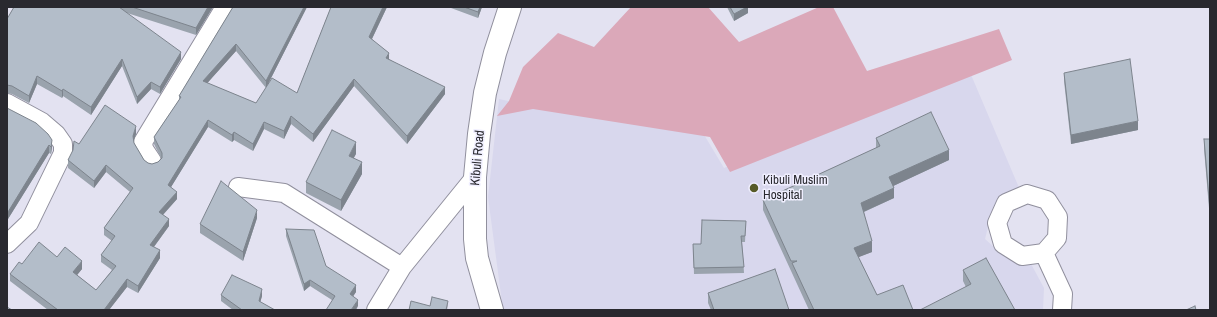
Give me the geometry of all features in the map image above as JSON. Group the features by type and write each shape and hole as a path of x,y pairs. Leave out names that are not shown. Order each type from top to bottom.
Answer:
{"street":[{"path":"152,161 144,149 143,142 225,7"},
{"name":"Kibuli Road","path":"492,310 477,258 475,239 475,177 485,93 495,53 510,7"},
{"path":"7,103 42,122 56,134 63,144 64,153 30,223 7,244"},
{"path":"376,310 402,267 475,177"},
{"path":"238,187 284,193 402,267"},
{"path":"1026,194 1046,200 1058,217 1057,238 1044,253 1022,256 1003,244 996,223 1006,203 1026,194"},
{"path":"1044,253 1063,294 1062,310"}],"shaded area":[{"path":"631,7 708,7 739,42 819,7 833,7 867,71 999,29 1012,60 730,172 710,137 533,109 497,116 509,101 523,67 558,33 594,47"},
{"name":"Kibuli Muslim Hospital","path":"969,70 1020,190 990,219 985,239 1005,257 1030,262 1044,288 1043,310 503,310 488,197 499,99 526,105 703,133 724,168"}],"building":[{"path":"14,7 119,7 181,52 160,87 151,82 137,97 122,59 91,107 63,89 62,91 37,76 29,96 12,86 7,85 7,19"},
{"path":"132,7 208,7 196,28"},
{"path":"233,7 304,7 266,81 236,44 203,81 256,103 272,78 297,93 331,7 383,7 369,37 389,53 386,58 445,87 407,136 354,79 313,134 291,116 284,131 264,122 253,144 234,132 232,135 208,120 168,185 177,192 159,212 169,219 150,245 160,250 138,286 127,279 104,310 58,310 10,274 19,262 22,264 39,242 57,257 65,247 82,261 73,272 96,290 116,266 101,255 115,236 104,228 133,188 106,165 94,181 68,160 73,150 74,141 79,144 105,105 136,126 133,136 134,143 144,160 152,164 158,162 162,158 162,153 154,137 181,97 179,96"},
{"path":"464,7 480,7 478,12"},
{"path":"730,7 747,7 734,14"},
{"path":"1130,59 1138,121 1071,135 1064,73"},
{"path":"7,108 36,123 52,140 51,147 49,145 8,212 7,211"},
{"path":"931,112 949,150 889,177 894,188 861,203 872,241 854,248 877,295 903,285 913,310 814,310 792,263 797,261 791,261 763,200 880,146 876,138"},
{"path":"332,130 356,142 349,156 362,162 341,200 306,182"},
{"path":"1204,139 1210,139 1210,210"},
{"path":"221,181 257,210 243,252 200,224"},
{"path":"702,220 746,221 745,236 741,236 744,267 694,268 693,244 701,244"},
{"path":"286,229 314,230 326,266 356,285 350,294 358,300 351,310 326,310 335,296 310,280 304,284"},
{"path":"986,258 1015,310 920,310 971,284 963,270"},
{"path":"775,269 789,310 714,310 708,293"},
{"path":"232,275 262,289 259,301 275,310 242,310 221,295"},
{"path":"432,297 448,301 446,310 409,310 411,301 430,306"},
{"path":"1195,306 1196,310 1186,310"}],"place":[{"name":"Kibuli Muslim Hospital","path":"754,188"}]}
